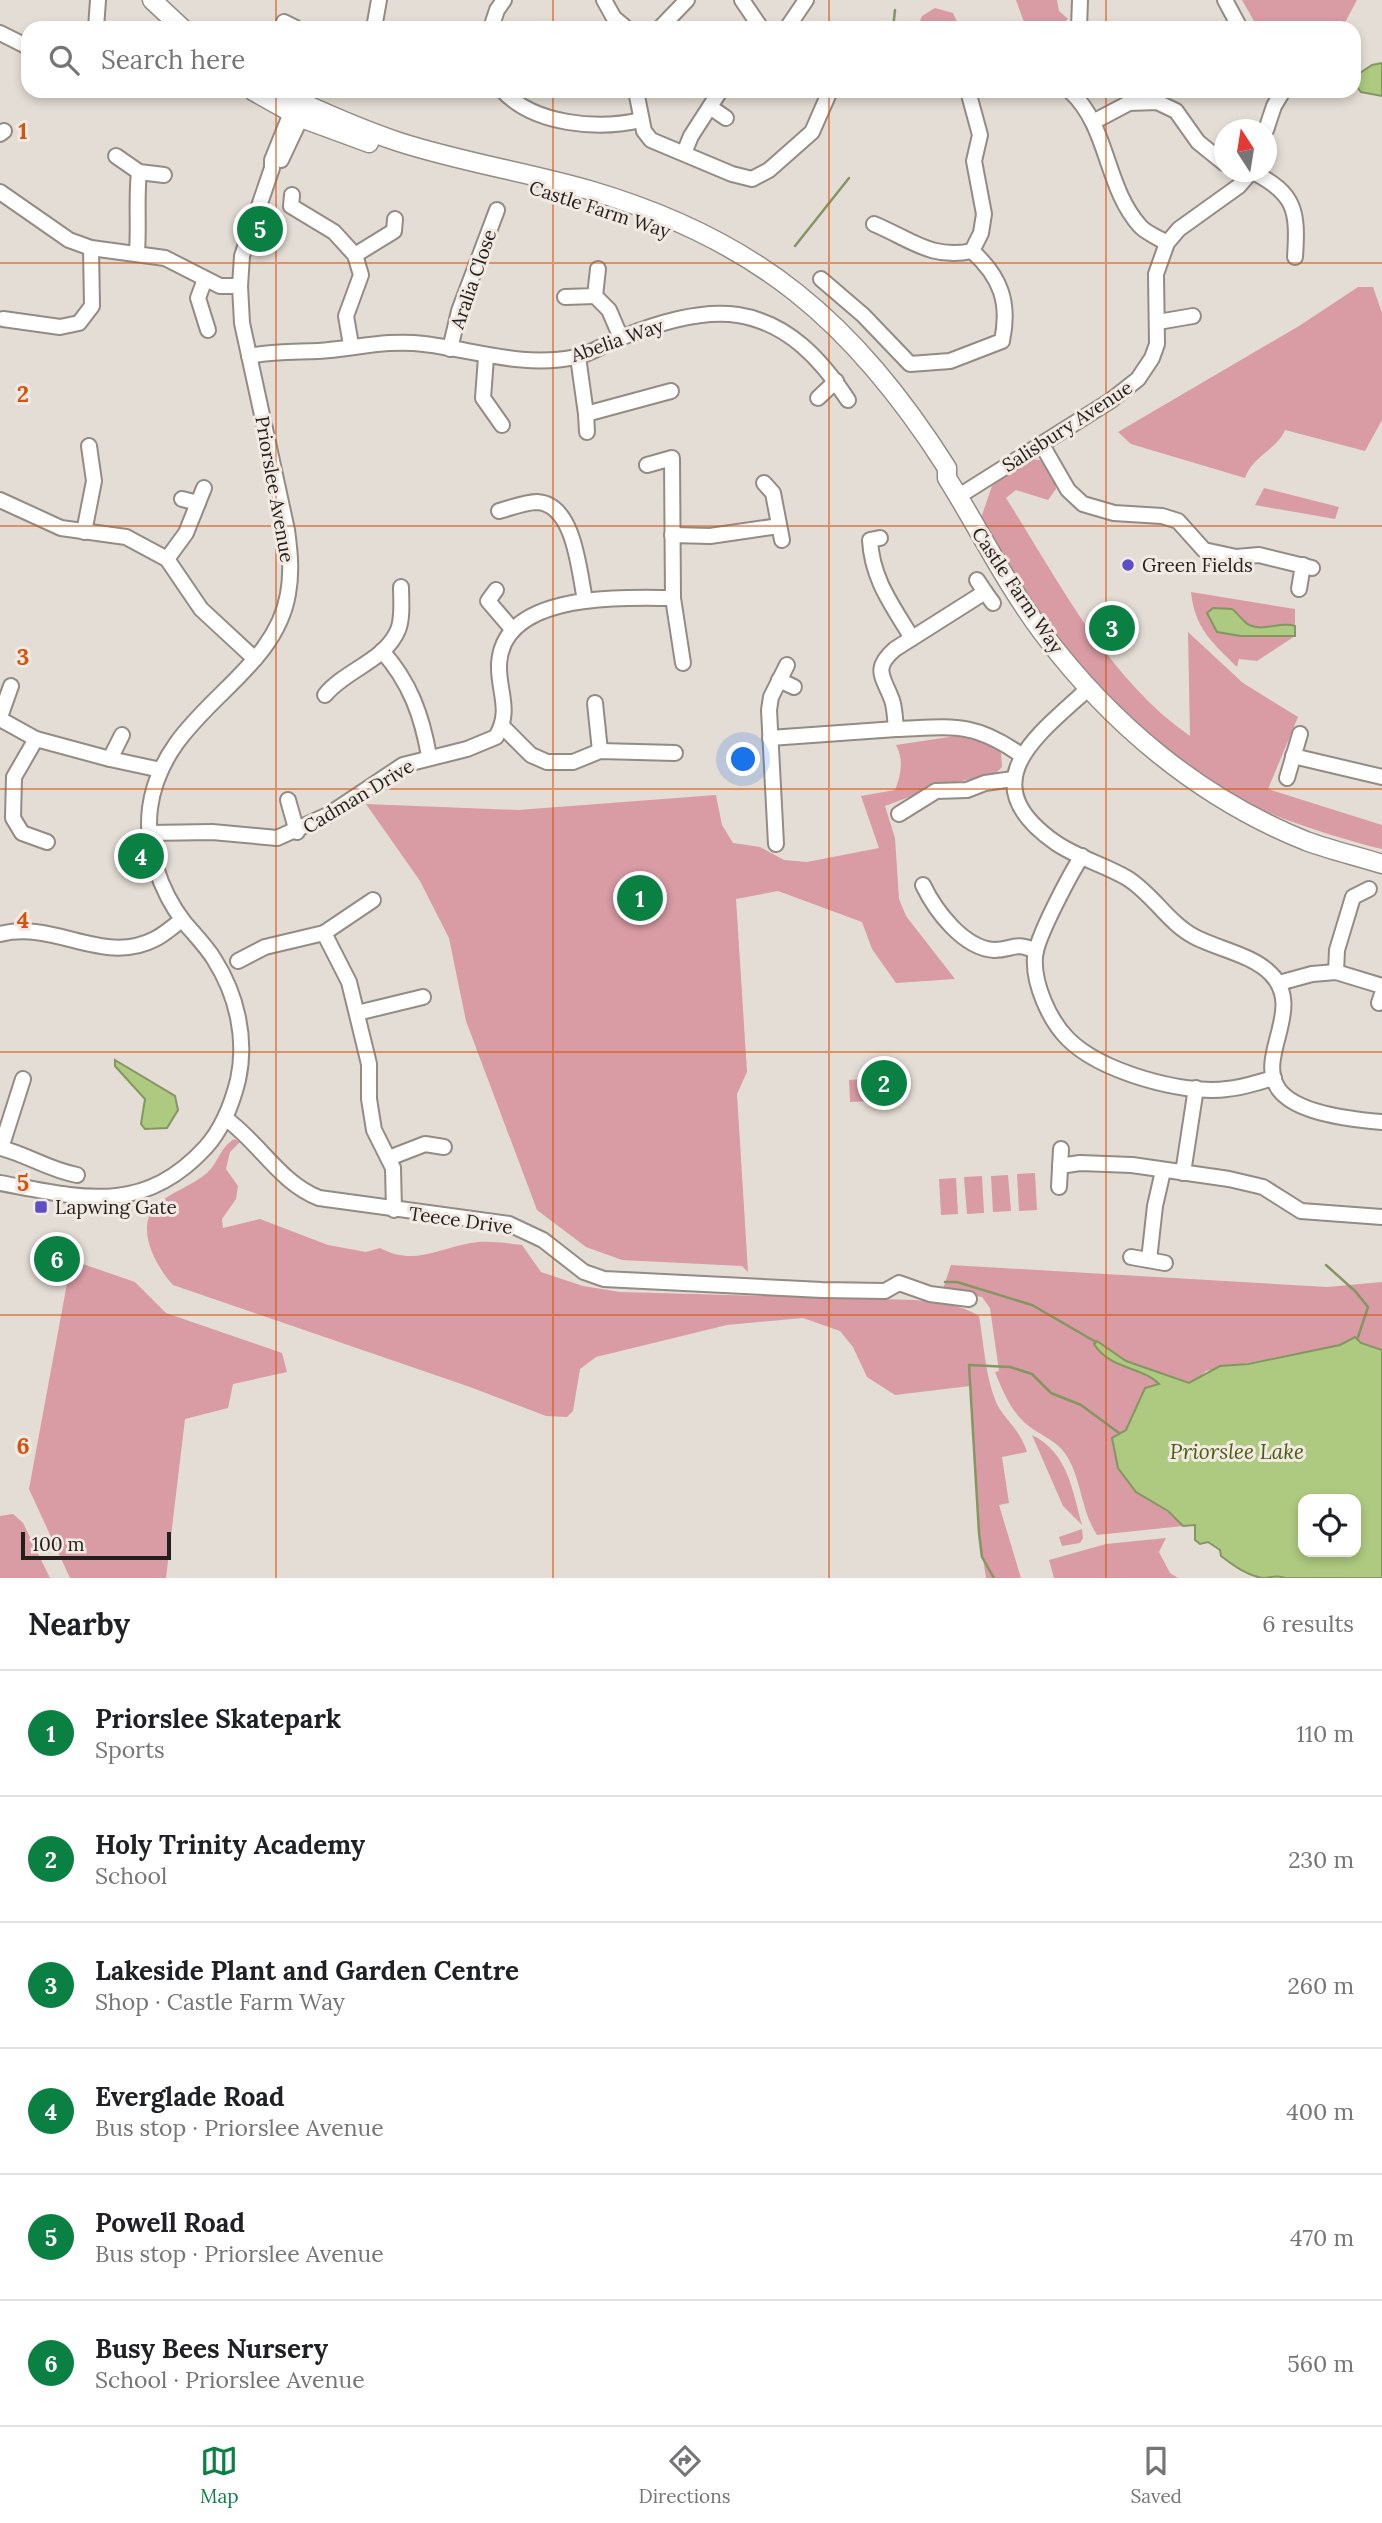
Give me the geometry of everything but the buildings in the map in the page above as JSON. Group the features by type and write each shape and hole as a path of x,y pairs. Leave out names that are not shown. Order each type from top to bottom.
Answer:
{"main road":[{"path":"137,0 160,21"},
{"path":"152,0 175,21"},
{"name":"Castle Farm Way","path":"271,98 401,143 588,190 645,209 736,252 803,298 871,362 924,432 947,468 947,478 1041,632 1089,688 1143,742 1204,788 1245,812 1306,841 1382,863"},
{"name":"Castle Farm Way","path":"286,98 299,109"}],"street":[{"path":"96,21 98,0"},
{"path":"375,21 379,0"},
{"path":"493,21 504,0"},
{"path":"604,0 618,21"},
{"path":"667,21 687,0"},
{"path":"742,0 756,21"},
{"path":"792,21 806,0"},
{"path":"1079,21 1080,0"},
{"path":"1225,0 1236,21"},
{"path":"0,33 21,44"},
{"path":"512,98 526,109 551,117 611,125 641,120"},
{"path":"637,98 644,131 658,145 684,153 743,179 761,176 812,132 827,98"},
{"path":"684,153 716,98"},
{"path":"970,98 980,135 974,161 984,214 981,233 972,251"},
{"path":"1076,98 1094,121 1120,194 1140,226 1167,243"},
{"path":"1270,119 1279,98"},
{"path":"1094,121 1129,103 1157,102 1175,111 1214,158"},
{"path":"710,107 726,118"},
{"name":"Priorslee Avenue","path":"0,1183 94,1199 127,1195 172,1177 190,1165 209,1143 225,1118 240,1071 239,1016 214,958 182,920 164,890 153,860 150,807 161,770 179,736 256,659 276,626 288,596 291,564 287,530 242,323 240,286 242,256 272,168 279,163 299,109"},
{"path":"116,156 139,172 164,175"},
{"path":"137,252 139,221 136,197 139,172"},
{"name":"Salisbury Avenue","path":"959,496 1042,445 1138,379 1152,358 1158,322 1156,274 1167,243 1179,229 1243,182"},
{"path":"1270,182 1279,187 1293,207 1296,222 1295,257"},
{"path":"0,192 69,240 91,248 137,252 165,258 220,286 240,286"},
{"path":"289,204 334,232 355,255 360,275 346,316 351,345"},
{"name":"Aralia Close","path":"450,349 459,311 497,210"},
{"path":"355,255 394,230 395,219"},
{"path":"874,224 936,254 953,255 972,251"},
{"path":"3,319 60,327 79,323 92,306 91,248"},
{"path":"821,279 863,315 910,364 950,361 1002,341 1005,327 1003,295 990,270 972,251"},
{"path":"595,296 598,269"},
{"path":"205,279 198,298 208,330"},
{"path":"565,297 595,296 609,310 621,338"},
{"name":"Abelia Way","path":"249,355 351,345 422,343 486,357 532,362 578,357 621,338 677,320 735,314 777,325 798,341 836,382 848,400"},
{"path":"1158,322 1194,316"},
{"path":"486,357 483,398 502,425"},
{"path":"578,357 587,432"},
{"path":"818,398 836,382"},
{"path":"586,414 671,391"},
{"path":"1042,445 1068,490 1083,504 1114,513 1162,516 1178,521 1204,550 1236,557 1259,555 1308,567 1300,589"},
{"path":"84,532 94,481 89,446"},
{"path":"647,465 672,458 673,598 683,663"},
{"path":"672,534 710,536 780,533 773,493 764,483"},
{"path":"167,559 186,533 204,488"},
{"path":"182,499 198,503"},
{"path":"0,500 61,528 126,537 167,559 201,610 256,659"},
{"path":"499,511 538,502 557,511 569,525 585,600"},
{"path":"869,539 872,566 878,583 912,638"},
{"path":"325,695 335,682 382,651 398,630 401,587"},
{"path":"896,729 892,701 880,671 883,660 912,638 985,592"},
{"path":"487,598 512,629"},
{"path":"669,757 600,751 573,762 547,762 531,755 502,726 505,700 499,671 499,655 512,629 556,607 585,600 673,598"},
{"path":"382,651 410,689 423,722 429,756"},
{"path":"776,844 770,737 771,697 787,665"},
{"path":"779,680 794,687"},
{"path":"11,686 0,718 36,739 161,770"},
{"path":"1089,688 1043,730 1021,755 1013,779 1013,795 1027,817 1057,843 1126,878 1193,936 1258,965 1279,983 1282,1017 1270,1065 1273,1078 1294,1104 1339,1118 1382,1122"},
{"path":"595,703 600,751"},
{"name":"Cadman Drive","path":"150,833 212,831 277,838 297,832 328,815 392,771 429,756 485,744 496,737 502,726"},
{"path":"770,737 896,729 977,729 995,737 1021,755"},
{"path":"1287,778 1300,734"},
{"path":"110,759 122,735"},
{"path":"36,739 14,777 13,818 22,833 47,842"},
{"path":"1293,756 1382,777"},
{"path":"899,814 936,792 967,790 985,783 1013,779"},
{"path":"288,800 297,832"},
{"path":"1082,856 1067,879 1036,951 1035,971 1040,986 1051,1016 1068,1039 1094,1057 1129,1074 1196,1088 1225,1090 1273,1078"},
{"path":"923,885 931,901 964,936 979,946 995,950 1020,944 1036,951"},
{"path":"1336,972 1336,950 1353,897 1369,889"},
{"path":"931,901 944,892"},
{"path":"238,961 265,947 324,933 373,900"},
{"path":"0,934 19,929 47,931 76,942 116,949 156,939 182,920"},
{"path":"324,933 349,982 357,1013 369,1064 369,1100 374,1130 393,1168 394,1210"},
{"path":"1279,983 1312,974 1336,972 1382,986"},
{"path":"357,1013 423,997"},
{"path":"23,1079 1,1149 23,1154 47,1168 77,1175"},
{"path":"1183,1173 1196,1088"},
{"name":"Teece Drive","path":"225,1118 253,1140 299,1190 319,1198 509,1224 543,1240 584,1272 604,1279 885,1291 899,1283 930,1294 969,1299"},
{"path":"389,1158 425,1144 444,1147"},
{"path":"1059,1188 1061,1150"},
{"path":"1060,1166 1110,1163 1183,1173 1263,1187 1301,1211 1382,1217"},
{"path":"1149,1260 1155,1206 1163,1171"},
{"path":"1131,1256 1165,1263"}],"shaded area":[{"path":"1016,0 1057,0 1059,11 1068,19 1066,21 1024,21"},
{"path":"1242,0 1357,0 1346,21 1254,21"},
{"path":"935,8 953,13 957,21 920,21 922,16"},
{"path":"1358,287 1373,287 1382,313 1382,420 1365,451 1285,430 1276,443 1253,464 1245,478 1131,444 1118,432 1299,326"},
{"path":"1028,459 1040,460 1054,477 1056,489 1048,500 1016,490 1006,498 1065,594 1109,657 1134,686 1161,713 1190,736 1188,632 1243,683 1298,717 1268,789 1382,825 1382,849 1282,818 1210,784 1148,739 1091,681 1034,607 981,518 992,486"},
{"path":"1264,488 1339,507 1335,519 1255,505"},
{"path":"1191,592 1295,609 1295,626 1288,624 1266,628 1247,625 1239,614 1224,609 1241,636 1295,636 1257,661 1239,659 1237,667 1206,634 1196,616"},
{"path":"956,736 990,744 1001,753 1002,767 995,774 938,786 885,806 895,838 899,899 906,916 955,979 896,983 872,949 862,922 778,891 736,899 747,1072 737,1094 748,1272 742,1266 622,1260 586,1247 537,1210 466,1021 449,938 420,881 366,804 518,810 716,795 722,825 733,843 760,847 784,860 807,862 879,848 861,796 895,790 901,768 896,745"},
{"path":"891,1077 892,1100 850,1102 849,1080"},
{"path":"234,1139 240,1142 230,1152 226,1169 238,1186 236,1199 222,1219 223,1228 260,1219 328,1245 366,1252 380,1248 404,1256 477,1242 510,1243 522,1245 541,1272 583,1286 620,1292 915,1300 956,1306 972,1312 979,1316 992,1392 1027,1452 1002,1457 1009,1503 999,1505 1021,1578 986,1578 979,1533 970,1386 895,1395 867,1377 853,1347 840,1331 803,1318 727,1325 596,1357 580,1369 573,1411 567,1417 546,1416 470,1387 173,1285 160,1269 150,1247 147,1225 150,1215 162,1201 207,1173"},
{"path":"1035,1173 1037,1210 1019,1211 1017,1174"},
{"path":"1008,1175 1011,1211 993,1212 991,1176"},
{"path":"982,1176 984,1213 967,1214 964,1177"},
{"path":"956,1178 958,1214 941,1215 939,1179"},
{"path":"77,1262 135,1282 166,1313 282,1353 287,1372 233,1384 228,1408 185,1419 166,1578 70,1578 29,1489 68,1278"},
{"path":"951,1265 1327,1287 1382,1282 1382,1350 1360,1343 1355,1337 1340,1345 1206,1371 1196,1381 1189,1383 1126,1361 1096,1341 1114,1362 1157,1380 1159,1384 1145,1388 1126,1430 1113,1439 1118,1468 1136,1492 1168,1512 1183,1526 1097,1535 1068,1458 1052,1441 1022,1420 1003,1391 995,1372 999,1371 990,1308 982,1297 943,1289"},
{"path":"1032,1435 1054,1452 1061,1462 1071,1485 1082,1525 1063,1506"},
{"path":"13,1514 23,1523 50,1578 0,1578 0,1516"},
{"path":"1082,1529 1083,1538 1080,1543 1062,1546 1059,1537"},
{"path":"1166,1538 1159,1552 1170,1573 1178,1578 1054,1578 1049,1560 1106,1544"}],"water":[{"path":"1382,63 1382,96 1361,92 1361,72 1372,65"},
{"path":"1213,608 1232,609 1247,624 1255,627 1295,626 1295,636 1241,636 1217,632 1207,613"},
{"path":"115,1060 175,1096 178,1110 167,1128 145,1129 141,1124 145,1099 115,1066"},
{"name":"Priorslee Lake","path":"1355,1337 1361,1343 1382,1350 1382,1578 1263,1578 1251,1575 1221,1556 1220,1550 1208,1542 1200,1544 1195,1540 1195,1525 1183,1526 1168,1511 1136,1492 1118,1468 1112,1438 1126,1430 1145,1388 1159,1384 1152,1378 1108,1358 1094,1344 1097,1341 1126,1361 1189,1383 1220,1366 1248,1364 1340,1345"}],"waterway":[{"path":"894,21 895,10"},
{"path":"795,246 849,178"},
{"path":"1326,1265 1355,1291 1368,1307 1358,1337"},
{"path":"945,1282 957,1282 1032,1305 1096,1342"},
{"path":"994,1578 982,1557 979,1533 969,1365 1010,1367 1032,1374 1051,1393 1081,1405 1119,1433"}],"place":[{"name":"Powell Road","path":"260,229"},
{"name":"Green Fields","path":"1128,565"},
{"name":"Lakeside Plant and Garden Centre","path":"1112,628"},
{"name":"Everglade Road","path":"141,856"},
{"name":"Priorslee Skatepark","path":"640,898"},
{"name":"Holy Trinity Academy","path":"884,1083"},
{"name":"Lapwing Gate","path":"41,1207"},
{"name":"Busy Bees Nursery","path":"57,1259"}]}
